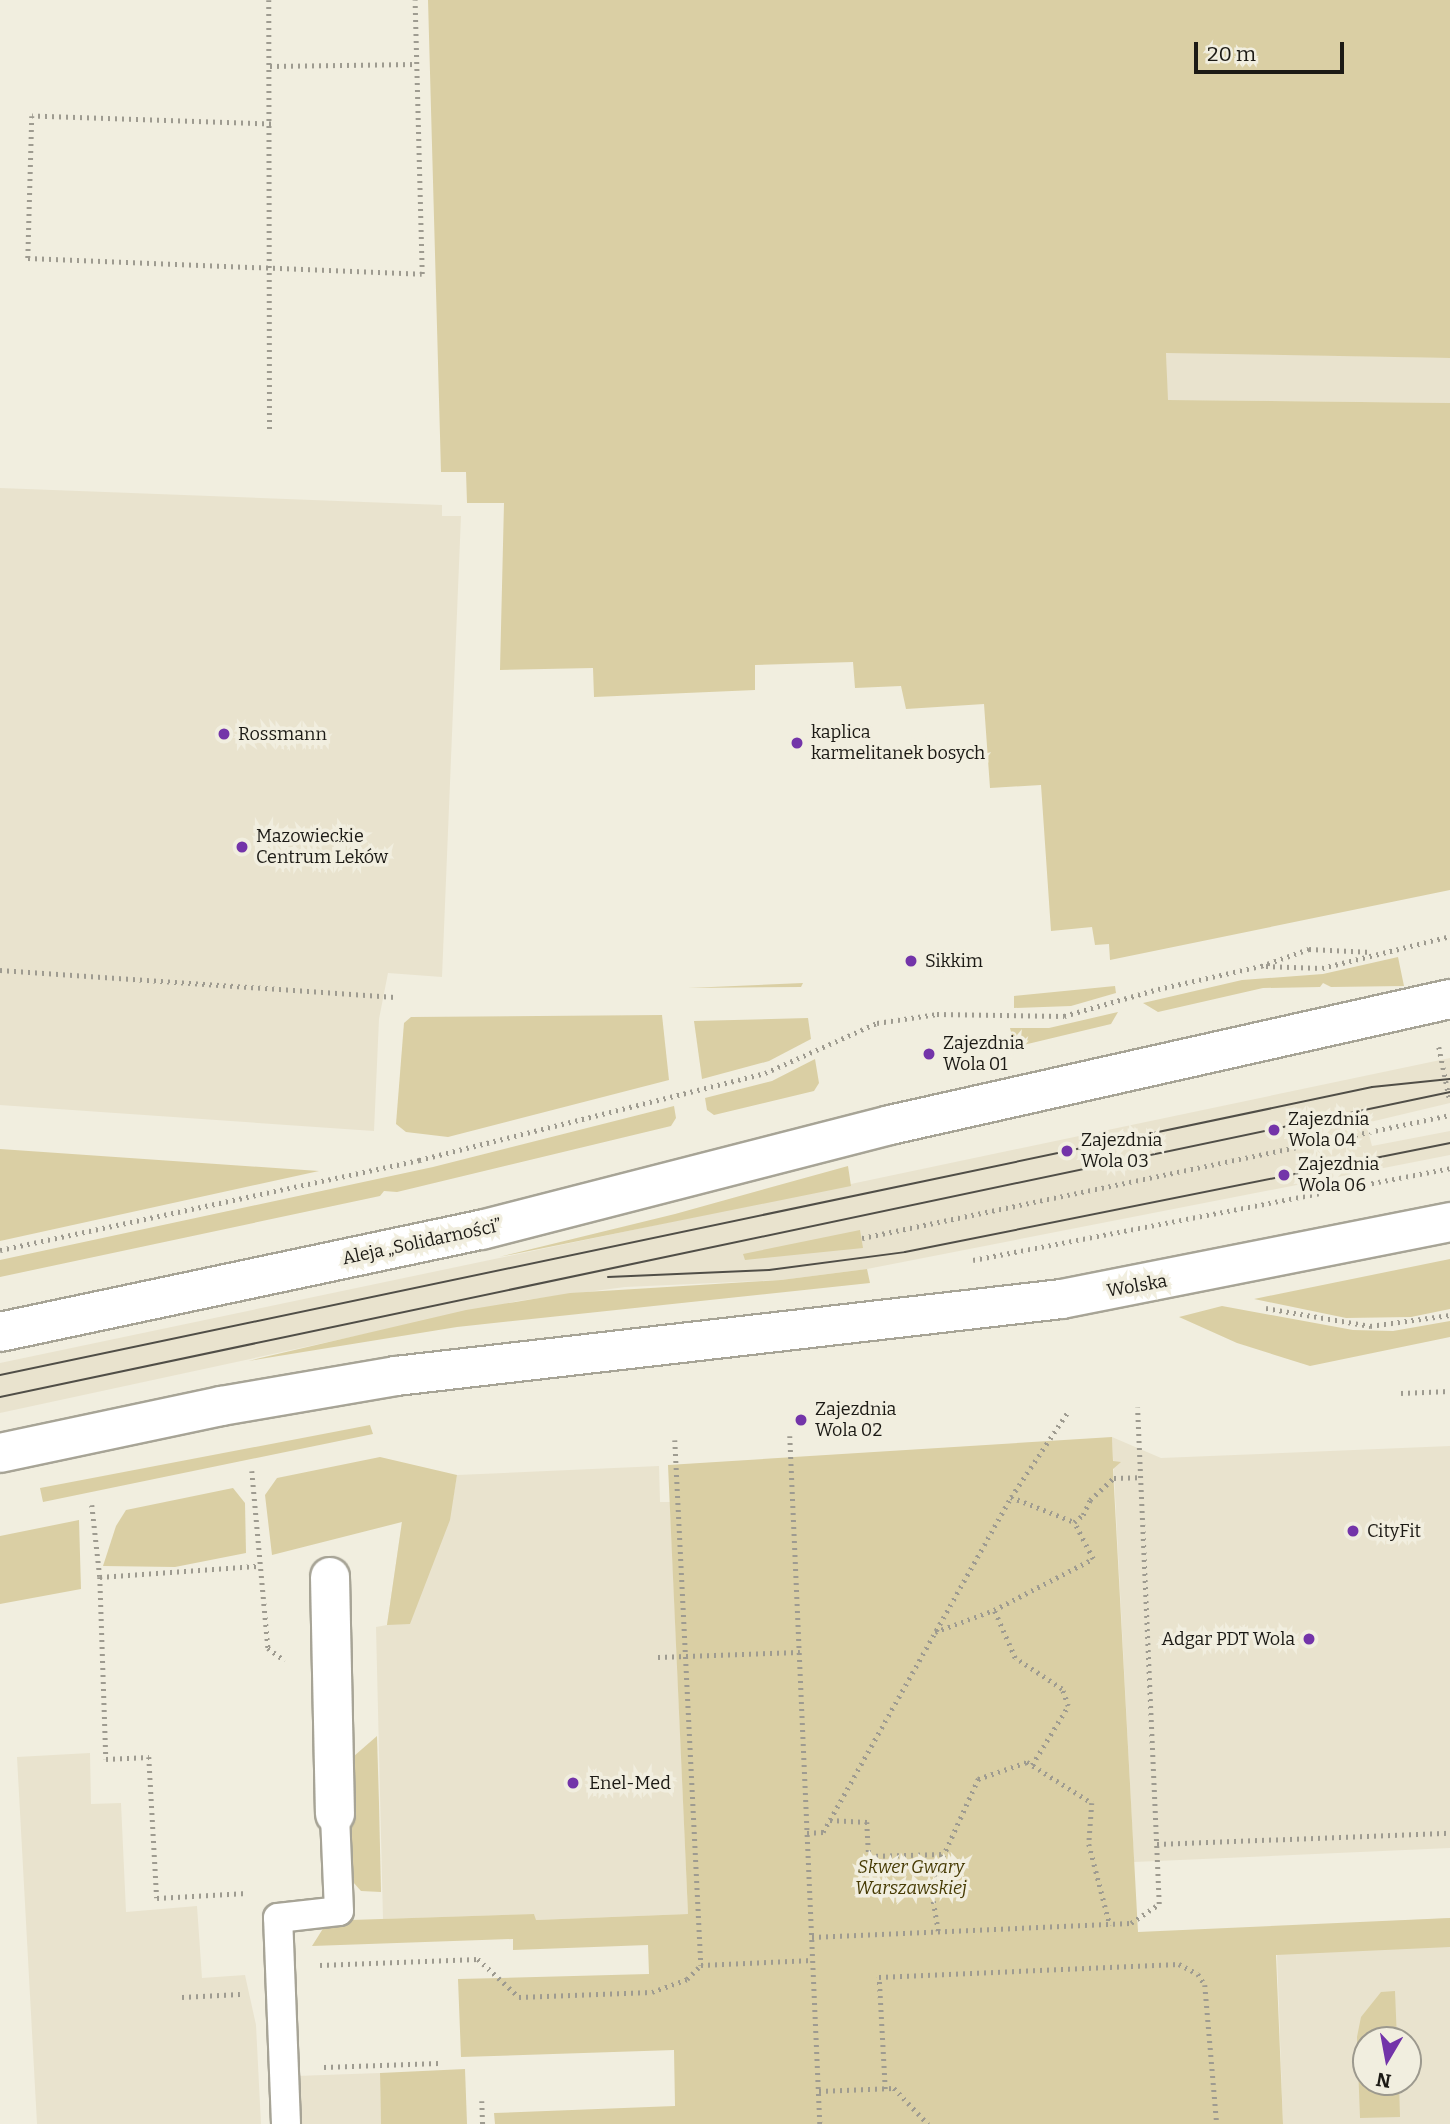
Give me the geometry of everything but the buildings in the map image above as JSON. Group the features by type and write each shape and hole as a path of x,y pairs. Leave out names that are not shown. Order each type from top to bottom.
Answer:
{"main road":[{"name":"Aleja „Solidarności”","path":"0,1332 481,1230 840,1139 1450,999"},
{"name":"Wolska","path":"0,1453 221,1406 396,1376 821,1330 1117,1290 1450,1222"},
{"path":"330,1577 335,1814"}],"lane":[{"path":"286,2124 278,1918 339,1912 335,1814"}],"path":[{"path":"269,0 272,267 270,430"},
{"path":"271,124 32,116 28,258 422,274 415,0"},
{"path":"270,65 416,64"},
{"path":"1261,966 1312,970 1372,952 1450,936"},
{"path":"0,1250 419,1160 765,1073 877,1023 937,1014 1064,1016 1167,986 1261,966 1309,949 1372,952"},
{"path":"0,970 395,997"},
{"path":"1441,1060 1450,1101"},
{"path":"862,1238 1450,1115"},
{"path":"969,1261 1450,1168"},
{"path":"1256,1306 1370,1326 1450,1315"},
{"path":"1401,1394 1450,1391"},
{"path":"812,1937 1110,1925 1131,1923 1159,1904 1137,1407"},
{"path":"807,1833 823,1832 1012,1497 1067,1413"},
{"path":"790,1436 820,2124"},
{"path":"675,1440 701,1965"},
{"path":"252,1471 268,1648 288,1664"},
{"path":"1074,1522 1083,1516 1090,1500 1114,1478 1139,1477"},
{"path":"935,1632 993,1610 1093,1559 1074,1522 1012,1497"},
{"path":"92,1505 100,1577 106,1759 149,1757 157,1898 250,1893"},
{"path":"100,1577 259,1566"},
{"path":"993,1610 1015,1658 1062,1689 1068,1706 1032,1765"},
{"path":"659,1657 800,1652"},
{"path":"938,1931 931,1889 978,1779 1027,1762 1092,1803 1089,1843 1110,1925"},
{"path":"830,1820 867,1822 869,1856 944,1854"},
{"path":"1157,1844 1450,1833"},
{"path":"280,1967 478,1959 519,1997 652,1992 687,1979 701,1965 813,1960"},
{"path":"885,2089 879,1977 1178,1964 1198,1973 1205,1985 1217,2124"},
{"path":"285,2068 439,2063"},
{"path":"819,2091 894,2088 928,2124"},
{"path":"482,2101 483,2124"}],"shaded area":[{"path":"1166,352 1450,358 1450,403 1167,400"},
{"path":"0,488 442,505 442,516 461,516 442,977 388,973 379,1019 374,1131 0,1105"},
{"path":"1450,1058 1450,1103 1366,1123 1372,1146 1450,1131 1450,1155 867,1269 781,1280 625,1287 518,1301 0,1413 0,1363"},
{"name":"Adgar PDT Wola","path":"1112,1437 1161,1458 1450,1446 1450,1848 1134,1862"},
{"path":"659,1466 660,1502 670,1502 688,1914 535,1920 534,1914 383,1919 376,1627 387,1625 402,1521 451,1509 457,1475"},
{"path":"90,1753 91,1804 121,1803 126,1912 197,1906 202,1978 245,1975 256,2025 261,2124 37,2124 17,1757"},
{"path":"1450,1918 1450,2124 1283,2124 1276,1927"},
{"path":"380,2073 381,2124 298,2124 296,2076"}],"green space":[{"path":"428,0 1450,0 1450,358 1166,353 1168,400 1450,403 1450,890 1110,960 1109,944 1095,945 1092,927 1051,931 1041,785 990,788 984,704 906,709 901,686 855,688 853,662 755,665 755,690 594,697 593,668 500,670 504,503 467,503 466,472 441,472"},
{"path":"1398,957 1404,986 1331,987 1323,983 1320,987 1263,988 1158,1012 1143,1003 1242,980 1323,974"},
{"path":"803,983 801,987 688,988"},
{"path":"1115,986 1116,993 1071,1006 1014,1008 1014,996"},
{"path":"1118,1012 1111,1024 1015,1047 1010,1028 1049,1028"},
{"path":"662,1015 669,1080 448,1137 406,1132 396,1124 404,1023 411,1017"},
{"path":"808,1018 811,1039 769,1061 702,1079 694,1021"},
{"path":"815,1059 819,1083 814,1091 714,1115 707,1110 705,1098 772,1081"},
{"path":"674,1106 676,1118 671,1126 397,1192 384,1191 380,1196 0,1277 0,1260 433,1167"},
{"path":"0,1149 319,1171 0,1241"},
{"path":"848,1166 851,1186 499,1257 675,1214"},
{"path":"860,1230 863,1248 745,1260 743,1254"},
{"path":"1450,1259 1450,1309 1411,1317 1346,1318 1254,1299"},
{"path":"867,1269 870,1283 457,1327 248,1361 466,1310 570,1293 781,1280"},
{"path":"1222,1306 1353,1330 1393,1331 1450,1321 1450,1337 1310,1366 1237,1343 1179,1317"},
{"path":"370,1425 373,1434 43,1502 40,1488"},
{"name":"Skwer Gwary Warszawskiej","path":"1112,1437 1113,1461 1121,1462 1113,1469 1138,1932 1450,1918 1450,1947 1276,1955 1283,2124 495,2124 494,2113 675,2106 674,2050 461,2057 458,1979 649,1974 648,1945 513,1950 513,1939 312,1946 324,1927 351,1920 534,1914 536,1920 688,1914 668,1465"},
{"path":"380,1457 457,1475 450,1520 410,1624 387,1625 402,1522 272,1555 265,1495 277,1478"},
{"path":"233,1488 245,1503 246,1553 175,1567 103,1566 116,1526 126,1510"},
{"path":"79,1520 81,1589 0,1604 0,1536"},
{"path":"377,1736 381,1892 361,1891 353,1882 346,1763"},
{"path":"1395,1991 1396,2026 1359,2026 1361,2017 1381,1992"},
{"path":"465,2069 467,2124 381,2124 380,2073"},
{"path":"1359,2096 1399,2096 1400,2117 1360,2118"}],"tram line":[{"path":"0,1375 1372,1087 1450,1079"},
{"path":"0,1397 1450,1092"},
{"path":"608,1277 769,1270 905,1252 1450,1143"}],"place":[{"name":"Rossmann","path":"224,734"},
{"name":"kaplica karmelitanek bosych","path":"797,743"},
{"name":"Mazowieckie Centrum Leków","path":"242,847"},
{"name":"Sikkim","path":"911,961"},
{"name":"Zajezdnia Wola 01","path":"929,1054"},
{"name":"Zajezdnia Wola 04","path":"1274,1130"},
{"name":"Zajezdnia Wola 03","path":"1067,1151"},
{"name":"Zajezdnia Wola 06","path":"1284,1175"},
{"name":"Zajezdnia Wola 02","path":"801,1420"},
{"name":"CityFit","path":"1353,1531"},
{"name":"Adgar PDT Wola","path":"1309,1639"},
{"name":"Enel-Med","path":"573,1783"}]}
